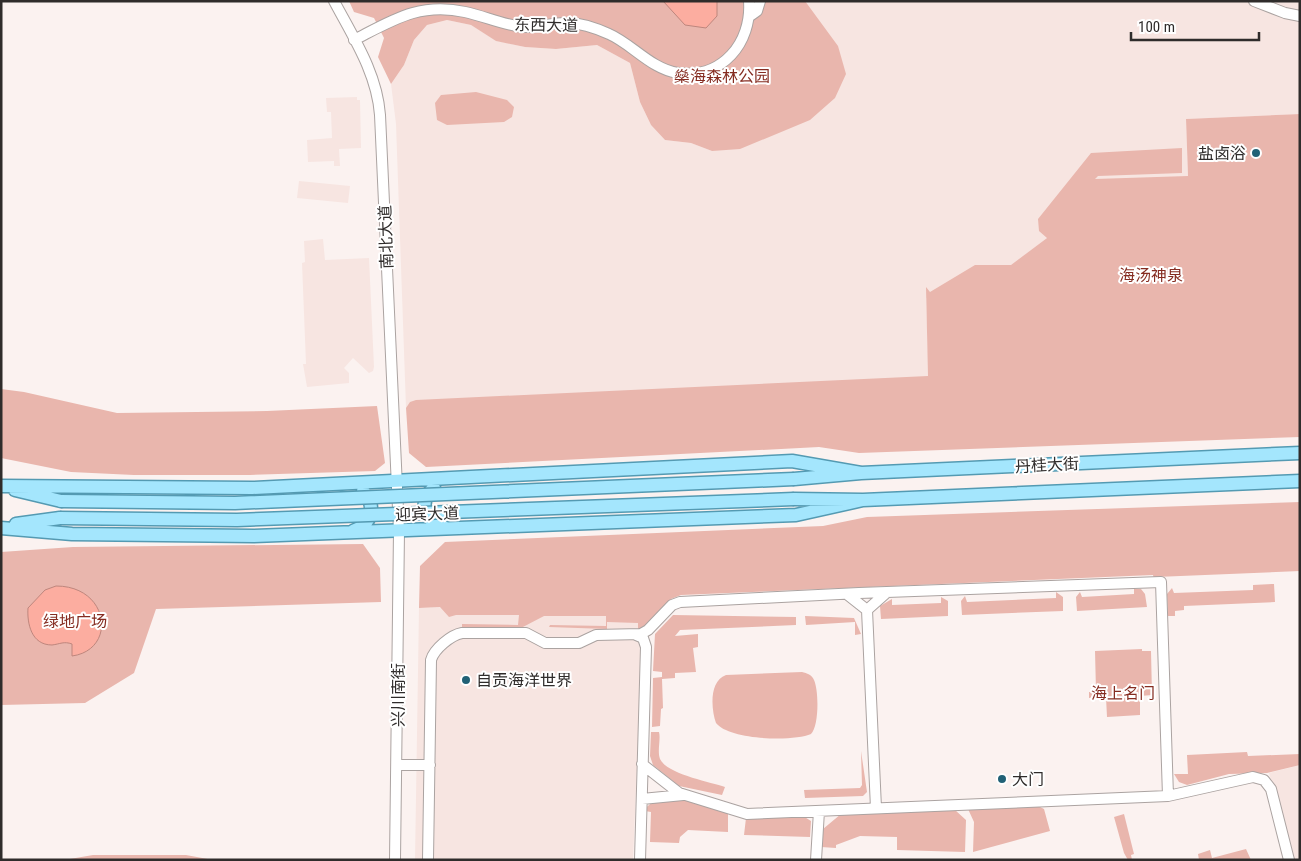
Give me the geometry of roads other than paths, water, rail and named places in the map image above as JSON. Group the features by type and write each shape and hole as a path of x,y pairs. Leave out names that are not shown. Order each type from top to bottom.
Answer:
{"main road":[{"name":"丹桂大街","path":"794,479 861,473 1300,453"},
{"path":"1,486 252,488 792,461 861,473"},
{"path":"450,529 432,522 428,518 424,503 429,491 440,483 451,479"},
{"name":"迎宾大道","path":"1,486 61,501 236,503 794,479"},
{"name":"丹桂大街","path":"794,499 862,500 1300,481"},
{"path":"346,484 362,490 368,496 372,509 364,525 348,533"},
{"name":"迎宾大道","path":"1,527 60,518 238,520 361,517 794,499"},
{"path":"1,527 72,534 126,536 254,536 796,515 862,500"}],"street":[{"name":"南北大道","path":"334,1 368,67 379,97 399,531"},
{"name":"东西大道","path":"354,40 402,15 423,9 442,8 523,27 566,22 589,26 623,41 668,70 678,73 698,72 716,67 728,59 748,30 750,16 749,1"},
{"path":"750,16 757,10 760,1"},
{"path":"1254,1 1285,13 1300,16"},
{"name":"兴川南街","path":"395,860 399,531"},
{"path":"428,860 431,660 434,652 454,635 462,633 526,633 545,643 579,643 596,635 636,635 648,630 672,605 680,602 1161,582 1168,796"},
{"path":"867,610 885,594"},
{"path":"848,595 867,610 876,808"},
{"path":"640,860 648,630"},
{"path":"636,635 643,638 646,647"},
{"path":"642,764 684,795 747,814 1168,796 1240,778 1261,778 1271,789 1290,860"},
{"path":"397,765 430,765"},
{"path":"642,799 684,795"},
{"path":"816,860 819,811"}],"place":[{"name":"盐卤浴","path":"1256,153"},
{"name":"自贡海洋世界","path":"466,680"},
{"name":"大门","path":"1002,779"}],"park label":[{"name":"燊海森林公园","path":"722,76"},
{"name":"海汤神泉","path":"1151,275"},
{"name":"绿地广场","path":"75,621"},
{"name":"海上名门","path":"1123,693"}]}
